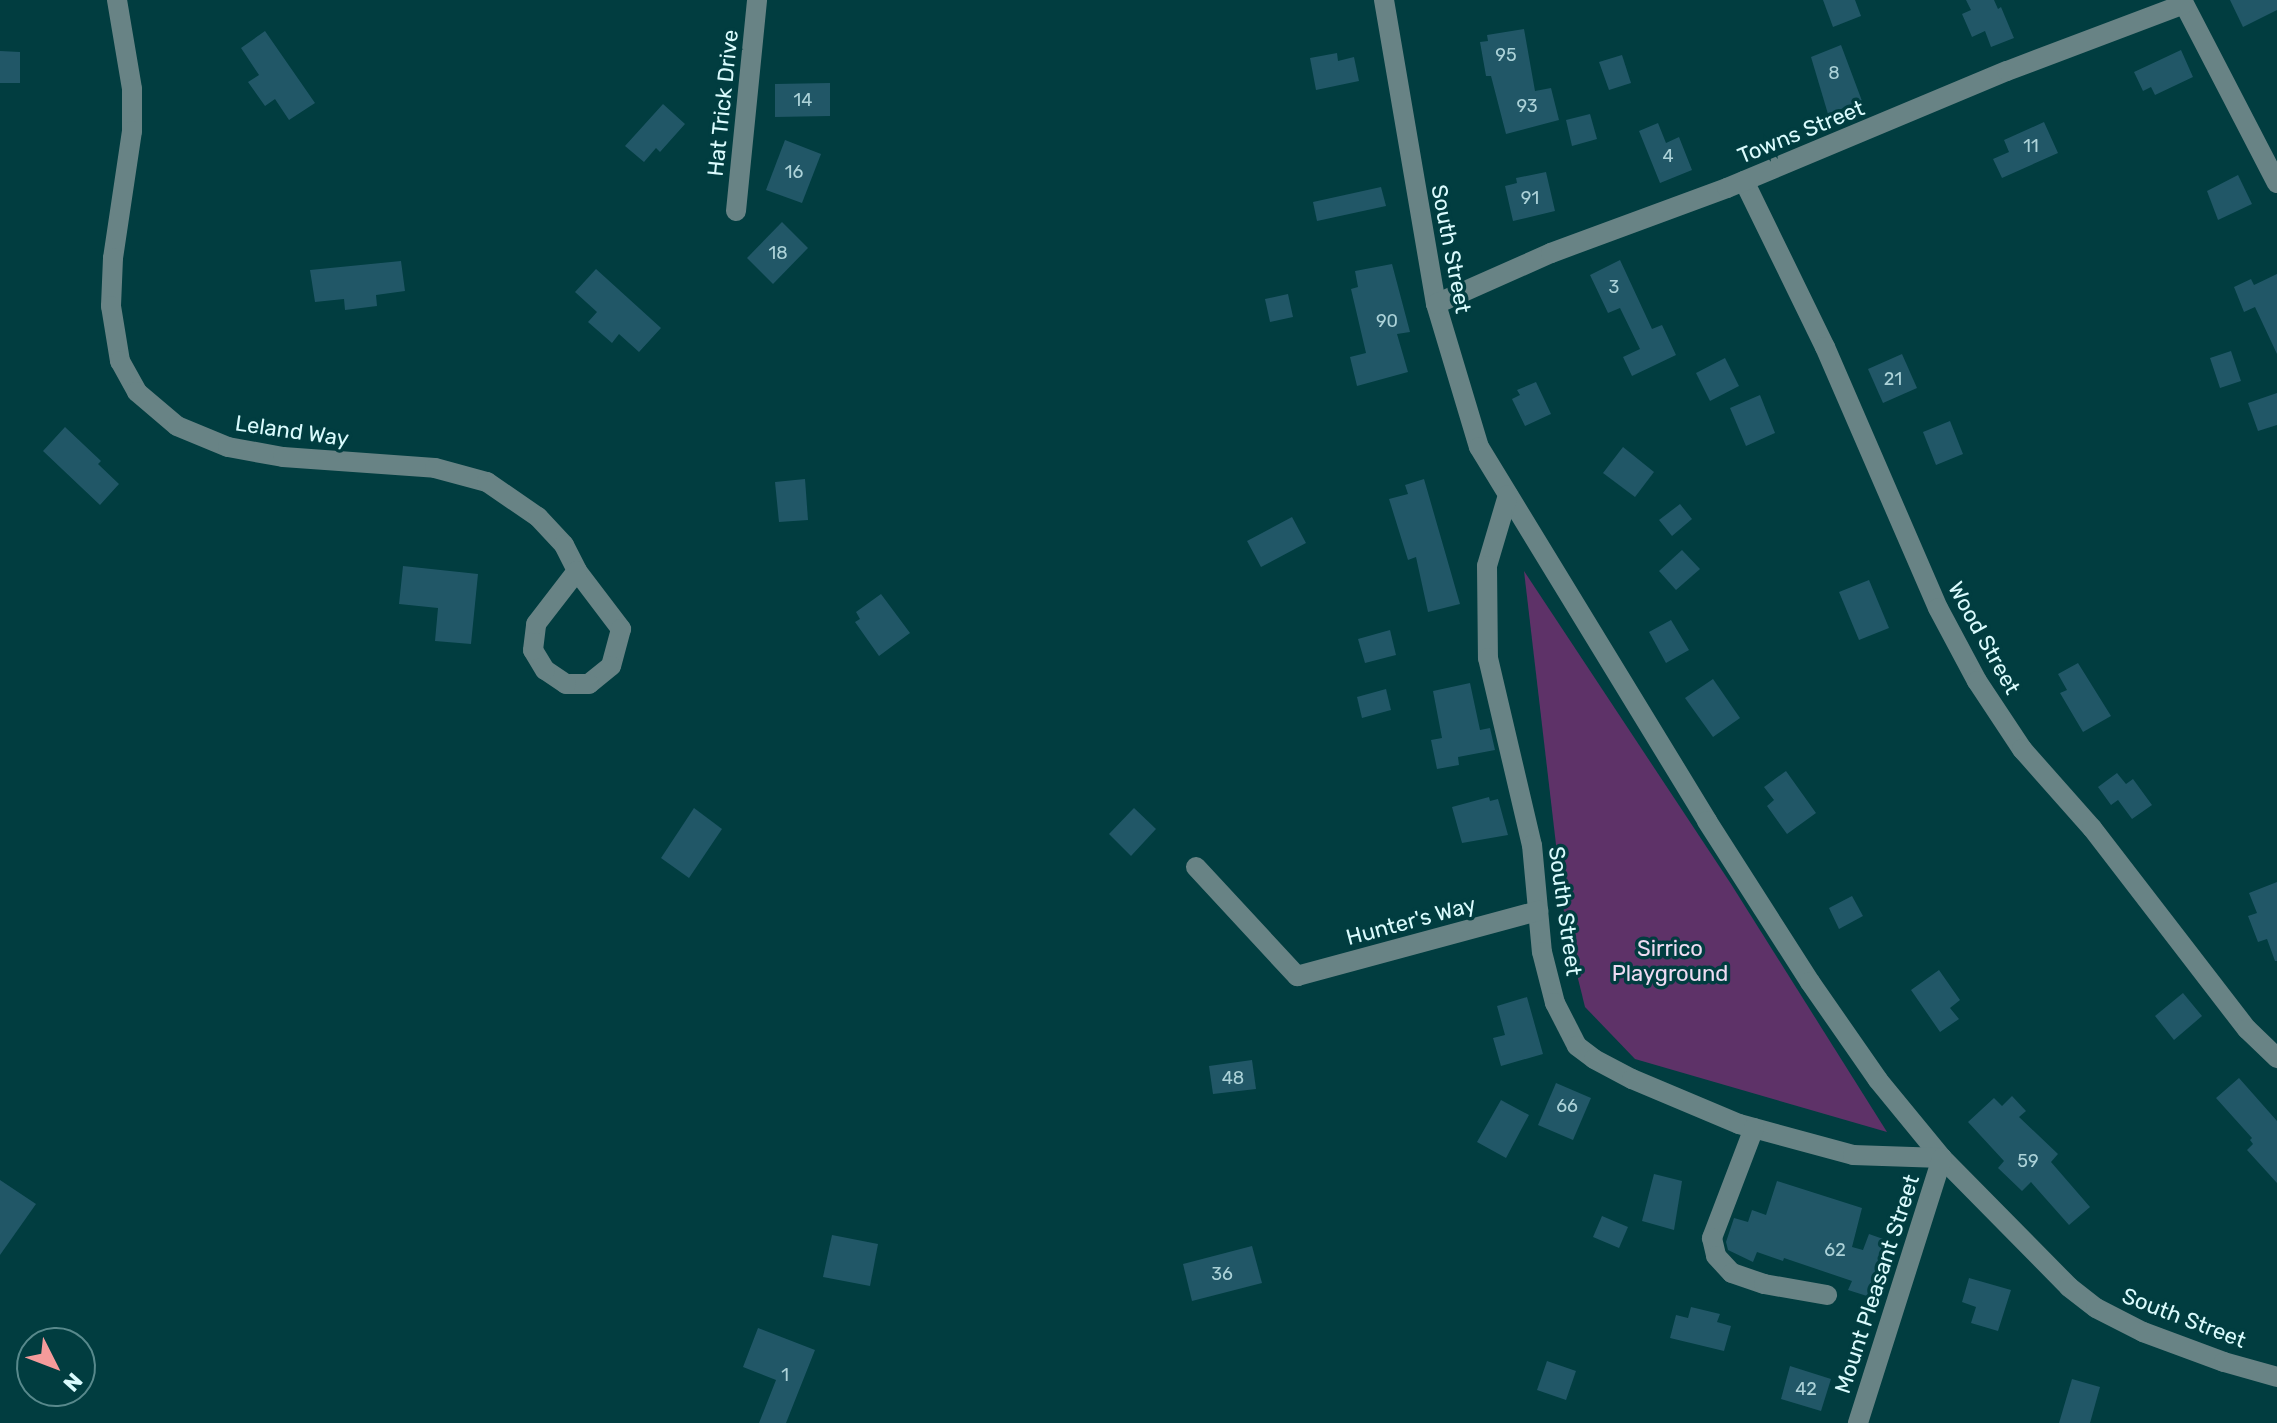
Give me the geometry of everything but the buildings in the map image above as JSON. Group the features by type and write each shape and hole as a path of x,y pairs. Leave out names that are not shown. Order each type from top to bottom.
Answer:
{"street":[{"name":"Leland Way","path":"117,0 132,89 132,131 113,258 111,306 120,361 137,392 177,426 228,447 283,457 435,468 487,482 538,517 564,545 577,571 621,629 611,666 589,684 566,684 545,670 533,650 536,624 577,571"},
{"name":"Hat Trick Drive","path":"736,211 757,0"},
{"name":"Towns Street","path":"1436,304 1551,253 1744,181 2007,71 2183,2"},
{"path":"2183,2 2277,183"},
{"name":"South Street","path":"1388,5 1436,304 1479,447 1707,821 1810,982 1878,1080 1942,1158 2044,1264 2096,1308 2168,1343 2277,1377"},
{"name":"Wood Street","path":"1744,181 1825,347 1938,608 1977,681 2022,749 2092,828 2247,1029 2277,1058"},
{"name":"South Street","path":"1508,495 1487,566 1488,658 1532,845 1542,952 1555,1003 1577,1046 1632,1079 1754,1128 1853,1155 1942,1158"},
{"name":"Hunter's Way","path":"1196,867 1297,976 1538,911"},
{"path":"1754,1128 1712,1238 1716,1256 1732,1273 1753,1281 1827,1295"},
{"name":"Mount Pleasant Street","path":"1858,1423 1942,1158"}],"green space":[{"name":"Sirrico Playground","path":"1524,571 1731,884 1887,1132 1635,1059 1585,1007 1566,930"}]}
